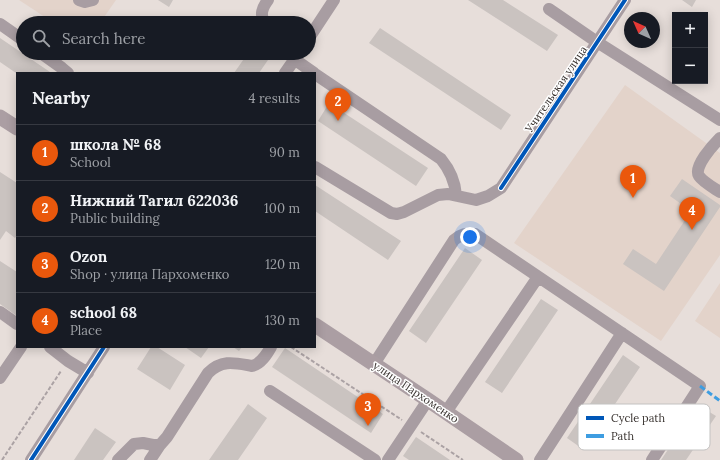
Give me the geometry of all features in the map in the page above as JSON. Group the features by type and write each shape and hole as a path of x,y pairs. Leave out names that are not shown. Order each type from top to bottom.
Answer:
{"main road":[{"path":"0,116 16,127"},
{"name":"улица Пархоменко","path":"316,326 516,460"}],"street":[{"path":"79,0 85,2 92,0"},
{"path":"262,16 263,7 268,0"},
{"path":"316,27 334,0"},
{"name":"Учительская улица","path":"456,195 476,200 488,196 501,188 625,0"},
{"path":"549,9 720,120"},
{"path":"0,24 16,35"},
{"path":"51,60 67,72"},
{"path":"286,72 294,60"},
{"path":"301,60 313,72"},
{"path":"316,74 441,159 448,166 456,186 456,195 438,195 404,212 397,214 391,213 316,167"},
{"path":"720,138 700,164 698,173 702,179 720,192"},
{"path":"374,364 454,240 458,236 469,233 475,234 700,386 688,404"},
{"path":"446,412 538,277"},
{"path":"0,312 16,323"},
{"path":"540,460 622,333"},
{"path":"2,371 20,348"},
{"path":"51,348 68,361 88,373"},
{"path":"31,460 103,348"},
{"path":"150,460 167,437 208,372 214,366 229,363 252,366 256,365 271,348"},
{"path":"270,391 375,460"},
{"path":"388,460 428,400"},
{"path":"118,460 134,444 143,443 160,445"},
{"path":"652,460 658,450"}],"path":[{"path":"293,348 463,460"},
{"path":"2,460 68,361"}],"shaded area":[{"path":"19,0 116,0 105,16 43,16"},
{"path":"625,85 720,153 720,255 661,341 514,243"},
{"path":"720,283 720,338 695,321"}],"building":[{"path":"158,0 173,0 169,7"},
{"path":"468,0 503,0 558,35 547,51"},
{"path":"682,0 696,0 692,7"},
{"path":"380,28 511,115 501,130 369,43"},
{"path":"0,38 16,49 16,60 32,60 50,72 16,73 0,62"},
{"path":"243,60 268,60 260,72 235,72"},
{"path":"329,103 428,168 416,186 318,121"},
{"path":"0,172 16,182 16,236 15,238 6,231 0,240"},
{"path":"682,179 720,205 720,207 664,291 623,264 633,249 656,264 691,211 670,196"},
{"path":"316,186 401,241 388,260 316,212"},
{"path":"465,248 482,260 426,343 409,331"},
{"path":"0,261 16,271 16,315 0,304"},
{"path":"541,299 558,310 502,393 485,382"},
{"path":"150,348 159,348 185,365 170,390 137,369"},
{"path":"186,348 208,348 201,358"},
{"path":"234,348 241,348 239,351"},
{"path":"285,348 383,414 371,433 272,367"},
{"path":"623,355 640,367 615,404 590,404"},
{"path":"248,404 267,418 238,460 209,460"},
{"path":"710,412 716,416 710,425"},
{"path":"578,422 578,446 567,438"},
{"path":"95,428 116,442 103,460 74,460"},
{"path":"416,437 450,460 409,460 403,456"},
{"path":"668,450 693,450 686,460 661,460"}],"marked path":[{"path":"700,386 720,401"}],"cycle path":[{"path":"501,188 625,0"},
{"path":"31,460 103,348"}],"place":[{"name":"Нижний Тагил 622036","path":"338,121"},
{"name":"школа № 68","path":"633,198"},
{"name":"school 68","path":"692,230"},
{"name":"Ozon","path":"368,426"}]}
